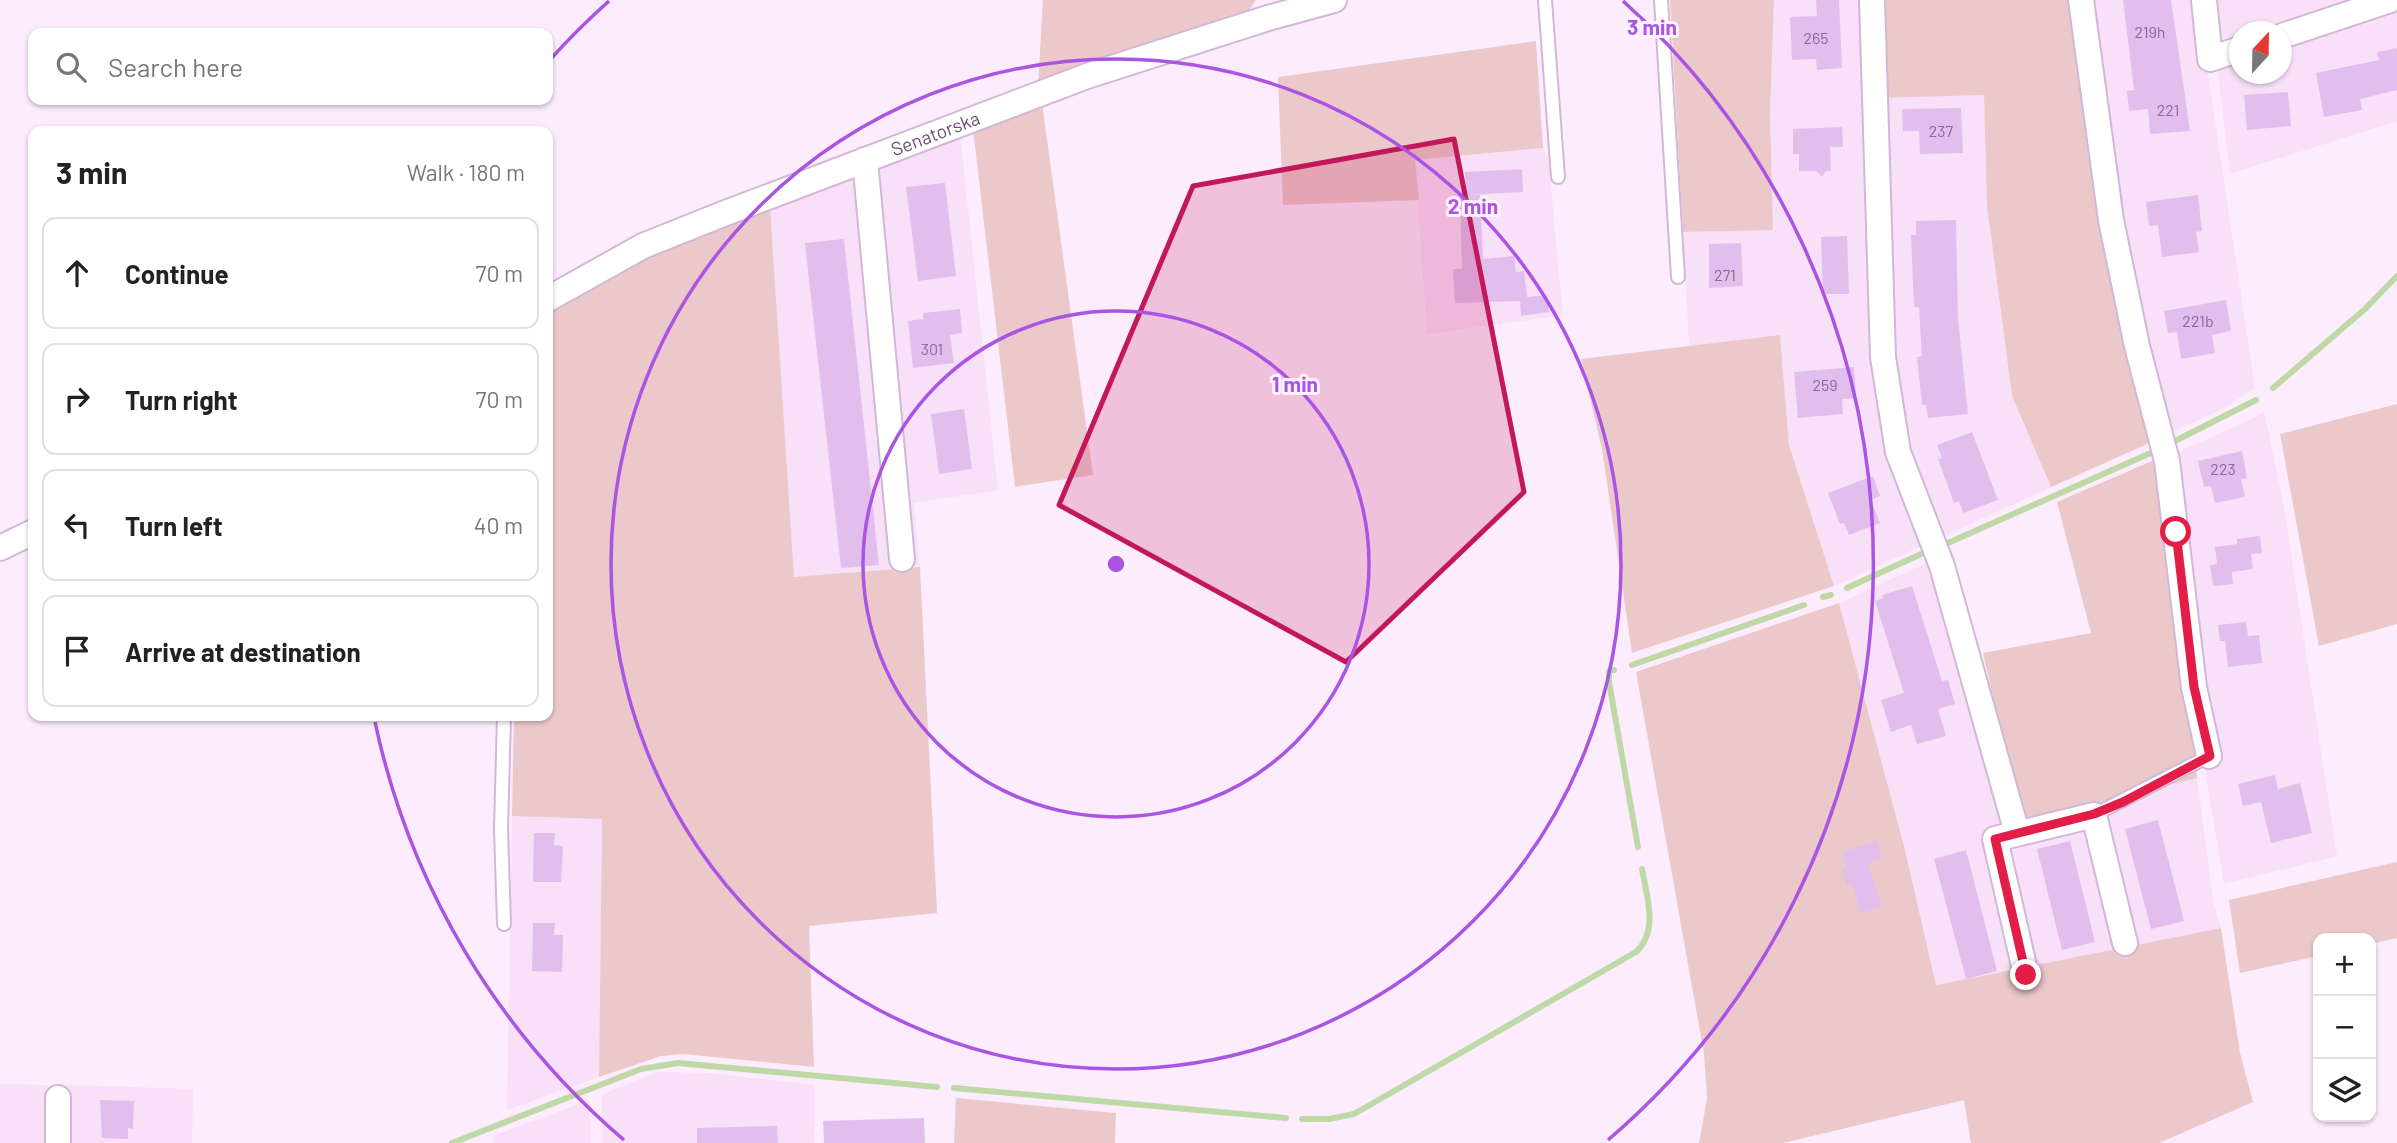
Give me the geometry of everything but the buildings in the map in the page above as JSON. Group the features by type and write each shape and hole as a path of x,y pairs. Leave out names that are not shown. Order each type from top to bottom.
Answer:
{"street":[{"name":"Senatorska","path":"553,296 643,246 865,160 1267,9 1334,0"},
{"path":"1872,0 1883,343 1890,413 1911,492 1941,566 2017,833"},
{"path":"2081,0 2111,220 2137,346 2167,461 2194,687 2210,756"},
{"path":"2204,0 2210,59 2229,53"},
{"path":"2292,32 2390,0"},
{"path":"865,160 902,559"},
{"path":"0,548 28,534"},
{"path":"2026,975 1995,839 2094,814 2125,943"},
{"path":"58,1098 58,1143"}],"lane":[{"path":"1545,0 1558,177"},
{"path":"1661,0 1678,277"},
{"path":"504,721 501,829 504,925"},
{"path":"2094,814 2123,802 2210,756"}],"highlighted area":[{"path":"1454,139 1524,492 1346,662 1059,505 1193,186"}],"shaded area":[{"path":"1043,0 1256,0 1244,18 1038,86"},
{"path":"1670,0 1774,0 1770,113 1773,230 1683,232"},
{"path":"1774,0 1863,0 1875,352 1926,544 1834,586 1789,445 1780,335 1689,346 1683,232 1773,229 1770,113"},
{"path":"1882,0 2076,0 2154,441 2051,487 2012,396 1987,206 1984,95 1883,98"},
{"path":"2089,0 2197,0 2255,388 2224,408 2166,435 2133,302"},
{"path":"2214,0 2360,0 2292,22 2229,21 2229,42 2218,35"},
{"path":"2397,5 2397,121 2230,174 2217,64 2229,60 2229,84 2292,84 2292,40"},
{"path":"1536,41 1543,148 1415,160 1419,200 1283,205 1278,77"},
{"path":"1984,95 1987,206 2012,396 2051,487 1942,537 1905,446 1891,329 1883,98"},
{"path":"1042,103 1093,475 1015,487 973,129"},
{"path":"960,133 998,490 914,503 920,567 794,578 770,206"},
{"path":"1543,148 1548,156 1563,315 1427,334 1415,160"},
{"path":"770,206 794,577 920,567 937,913 809,926 814,1067 683,1054 661,1056 599,1077 602,819 512,816 514,721 553,721 553,308 626,264"},
{"path":"1780,335 1789,445 1834,586 1632,653 1602,449 1581,359"},
{"path":"2397,404 2397,624 2319,646 2280,434"},
{"path":"2264,411 2283,501 2337,856 2224,884 2206,776 2205,703 2171,455"},
{"path":"2159,458 2197,778 2022,821 1983,653 2091,633 2057,502"},
{"path":"1931,561 1987,744 1979,746 2006,826 2197,778 2213,900 2221,928 1936,985 1905,850 1839,603"},
{"path":"1839,603 1905,850 1936,985 2221,928 2240,1053 2253,1102 2159,1143 1971,1143 1964,1100 1783,1143 1699,1143 1707,1099 1704,1054 1636,672"},
{"path":"512,816 602,818 599,1077 507,1110"},
{"path":"2397,862 2397,938 2376,943 2376,933 2313,933 2313,957 2240,973 2229,900"},
{"path":"657,1072 710,1073 815,1085 814,1143 603,1143 601,1095"},
{"path":"0,1084 48,1085 47,1143 0,1143"},
{"path":"69,1085 193,1089 192,1143 68,1143"},
{"path":"956,1098 1116,1113 1115,1143 954,1143"},
{"path":"589,1100 591,1143 493,1143 493,1136"}],"waterway":[{"path":"2273,388 2365,309 2397,276"},
{"path":"2171,443 2256,400"},
{"path":"1948,543 2155,451"},
{"path":"1847,588 1921,554"},
{"path":"1823,597 1831,595"},
{"path":"1632,665 1804,605"},
{"path":"1614,670 1609,671 1609,682 1638,847"},
{"path":"1302,1119 1329,1119 1354,1114 1636,952 1647,934 1650,913 1642,869"},
{"path":"452,1143 641,1069 678,1063 937,1087"},
{"path":"954,1088 1286,1118"}],"route":[{"path":"2026,975 1995,839 2094,814 2123,802 2210,756 2194,687 2176,532"}]}
